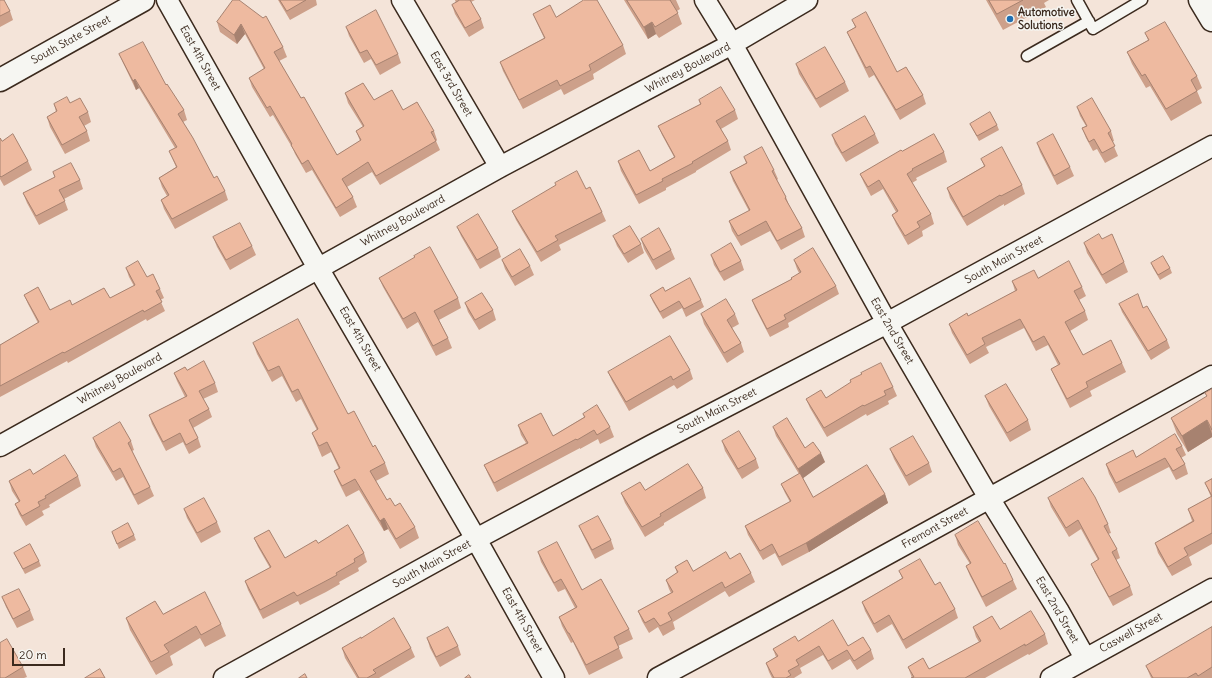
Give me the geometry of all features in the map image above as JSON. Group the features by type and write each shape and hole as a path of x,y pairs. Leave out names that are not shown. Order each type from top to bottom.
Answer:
{"main road":[{"name":"South State Street","path":"0,80 143,0"},
{"path":"1200,0 1212,20"}],"street":[{"name":"East 4th Street","path":"167,0 318,268 476,539 554,678"},
{"name":"East 3rd Street","path":"402,0 500,167"},
{"name":"East 2nd Street","path":"705,0 732,44 887,323 989,498 1058,610 1085,658"},
{"name":"Whitney Boulevard","path":"0,446 500,167 732,44 807,0"},
{"name":"South Main Street","path":"224,678 476,539 652,445 887,323 1212,146"},
{"name":"Fremont Street","path":"658,678 1212,376"},
{"name":"Caswell Street","path":"1051,678 1212,589"}],"lane":[{"path":"1077,0 1094,29 1142,0"},
{"path":"1027,56 1089,21"}],"building":[{"path":"0,0 4,0 10,11 0,16"},
{"path":"233,0 239,0 263,18 266,16 283,47 274,52 301,98 304,97 337,155 361,140 356,131 364,126 345,93 363,83 374,100 392,90 403,110 417,102 434,131 431,132 436,141 376,176 368,162 342,179 353,197 336,208 308,160 302,164 270,106 267,108 249,78 265,68 241,24 234,35 217,22"},
{"path":"280,0 306,0 287,11"},
{"path":"460,0 470,0 481,19 465,28 452,5"},
{"path":"584,0 597,0 623,45 589,65 591,70 560,86 557,80 519,100 500,62 545,38 533,14 550,5 556,17"},
{"path":"627,0 670,0 678,13 655,27 652,22 644,27"},
{"path":"989,0 1023,0 997,14"},
{"path":"376,10 398,54 376,65 367,50 360,53 346,27"},
{"path":"866,12 897,72 906,67 923,95 896,110 870,66 866,68 847,32 856,27 852,20"},
{"path":"1165,22 1197,76 1191,80 1197,91 1166,109 1145,74 1142,76 1127,52 1149,40 1145,33"},
{"path":"143,42 166,85 167,84 184,110 178,114 193,138 214,178 217,176 225,191 172,219 161,200 169,195 159,178 177,167 169,151 177,147 135,79 133,81 119,54"},
{"path":"825,47 845,82 816,99 796,64"},
{"path":"721,87 735,110 716,121 728,141 692,162 693,163 662,179 663,181 636,195 618,161 639,150 650,171 675,157 658,126 701,104 699,100"},
{"path":"67,97 70,103 80,98 88,112 79,117 87,131 62,145 47,117 57,111 54,104"},
{"path":"1092,98 1111,131 1108,133 1115,146 1102,153 1094,139 1089,142 1082,128 1087,126 1077,107"},
{"path":"990,112 997,125 977,136 970,124"},
{"path":"865,116 875,134 842,153 832,135"},
{"path":"13,134 28,161 1,177 0,138 2,141"},
{"path":"934,134 944,152 912,169 913,170 907,174 931,214 917,222 920,227 905,236 892,215 898,211 879,180 868,187 860,174 901,150 902,151"},
{"path":"1053,134 1070,167 1054,176 1037,143"},
{"path":"762,147 774,170 772,171 786,197 785,198 802,228 777,241 766,221 738,236 729,221 750,210 730,172 747,163 744,157"},
{"path":"1002,147 1022,185 1001,196 1000,195 963,217 947,188 985,166 981,159"},
{"path":"71,163 80,180 59,190 65,201 36,216 23,193 55,177 53,172"},
{"path":"577,171 586,189 590,187 602,212 555,236 558,240 537,252 512,211 556,185 555,183"},
{"path":"478,214 498,248 477,260 457,227"},
{"path":"240,223 252,246 226,260 213,237"},
{"path":"630,226 641,244 624,254 613,236"},
{"path":"659,228 671,250 653,260 641,239"},
{"path":"1099,234 1102,239 1112,234 1124,262 1102,275 1084,243"},
{"path":"731,243 741,261 720,272 711,255"},
{"path":"430,247 458,298 434,311 448,338 433,346 415,312 403,319 379,278"},
{"path":"813,248 836,286 784,315 786,319 767,329 752,300 792,279 791,278 801,272 794,260"},
{"path":"520,249 530,266 512,277 502,260"},
{"path":"1163,256 1170,268 1158,275 1151,263"},
{"path":"138,261 147,277 153,274 160,289 156,291 162,302 144,312 143,310 0,386 0,345 39,322 24,295 38,287 50,310 70,300 72,305 104,288 110,298 135,285 126,268"},
{"path":"1069,261 1082,287 1074,291 1085,311 1065,322 1083,355 1111,340 1122,363 1086,382 1088,387 1067,399 1051,369 1060,364 1044,336 1033,342 1020,319 982,338 985,344 967,355 949,324 967,313 968,316 1017,290 1012,281 1034,270 1038,278"},
{"path":"690,278 701,300 684,309 679,301 660,312 650,295 663,287 665,291"},
{"path":"482,293 493,310 475,320 465,303"},
{"path":"1138,294 1143,308 1147,306 1167,340 1148,351 1119,304"},
{"path":"726,299 735,314 727,320 741,343 724,353 701,314"},
{"path":"298,319 348,414 354,411 373,447 375,445 385,463 370,471 387,500 390,498 395,506 400,503 415,527 396,539 384,518 380,521 355,479 342,486 334,471 340,468 327,442 319,446 312,433 318,429 298,389 292,392 279,366 268,371 253,343"},
{"path":"670,336 690,370 673,380 671,376 626,402 608,372"},
{"path":"204,361 215,383 199,391 209,409 189,420 198,438 186,445 180,433 163,442 149,415 187,396 174,373 185,367 187,370"},
{"path":"881,363 893,387 884,391 886,395 864,406 863,405 824,428 806,399 821,390 826,398 851,382 850,380 862,374 861,373"},
{"path":"1006,384 1028,420 1007,433 985,396"},
{"path":"1212,389 1212,430 1207,420 1182,436 1171,418 1207,396 1205,393"},
{"path":"597,405 610,427 597,435 594,430 494,483 484,465 528,443 518,425 541,413 553,436 585,417 583,414"},
{"path":"787,418 805,448 813,442 821,453 798,469 773,427"},
{"path":"120,422 131,441 128,443 150,487 134,495 120,468 113,472 93,438"},
{"path":"739,431 756,459 738,469 722,441"},
{"path":"1175,434 1182,446 1176,449 1185,464 1173,471 1165,458 1116,483 1106,464 1133,450 1136,457"},
{"path":"913,436 929,463 906,476 890,449"},
{"path":"65,455 78,476 45,496 46,498 38,502 40,506 22,516 15,504 20,501 9,481 30,469 33,474"},
{"path":"688,464 703,488 660,514 661,516 642,527 621,493 640,482 645,490"},
{"path":"867,465 885,494 806,543 779,557 772,544 760,551 745,526 791,501 781,484 800,473 813,497"},
{"path":"1083,478 1095,497 1108,524 1104,526 1117,549 1112,552 1130,586 1109,597 1091,564 1099,559 1078,520 1066,528 1048,498"},
{"path":"1212,479 1212,496 1205,483"},
{"path":"1212,496 1212,533 1184,548 1188,555 1168,567 1155,543 1194,521 1188,509"},
{"path":"204,498 217,522 197,533 184,509"},
{"path":"598,516 611,540 592,550 579,526"},
{"path":"978,521 1004,564 1005,563 1013,580 982,597 966,566 971,563 955,535"},
{"path":"128,523 134,535 117,544 112,532"},
{"path":"348,525 364,553 354,559 355,562 336,573 337,575 297,596 294,592 260,610 245,581 271,567 254,538 269,530 285,558 316,540 318,543"},
{"path":"557,542 582,590 601,579 629,629 614,637 619,648 586,665 559,617 577,607 561,579 554,583 538,552"},
{"path":"30,544 39,561 23,569 14,553"},
{"path":"726,552 730,559 740,553 751,573 725,588 722,582 668,613 672,620 660,626 654,618 645,623 638,611 673,592 666,580 678,572 675,567 687,560 693,571"},
{"path":"920,559 935,585 940,582 955,609 903,640 889,615 874,624 862,602 903,578 899,571"},
{"path":"19,589 30,610 13,619 2,597"},
{"path":"205,592 221,624 201,635 196,626 164,645 169,652 151,662 126,618 155,601 163,614"},
{"path":"1031,611 1045,634 1025,646 1025,644 965,678 911,678 914,677 908,667 923,658 929,669 981,641 973,627 992,616 1000,629"},
{"path":"394,618 411,648 373,670 376,673 367,678 359,678 342,648"},
{"path":"833,620 848,646 863,637 871,650 854,661 847,650 828,661 819,646 796,660 799,665 788,671 791,675 786,678 774,678 766,663 778,656 773,649 795,636 798,641"},
{"path":"448,627 458,646 436,657 427,638"},
{"path":"1212,627 1212,667 1198,676 1196,673 1187,678 1153,678 1146,666"},
{"path":"7,639 23,667 5,678 0,678 0,643"},
{"path":"100,669 105,678 85,678"},
{"path":"305,674 307,678 299,678"}],"place":[{"name":"Automotive Solutions","path":"1010,19"}]}
